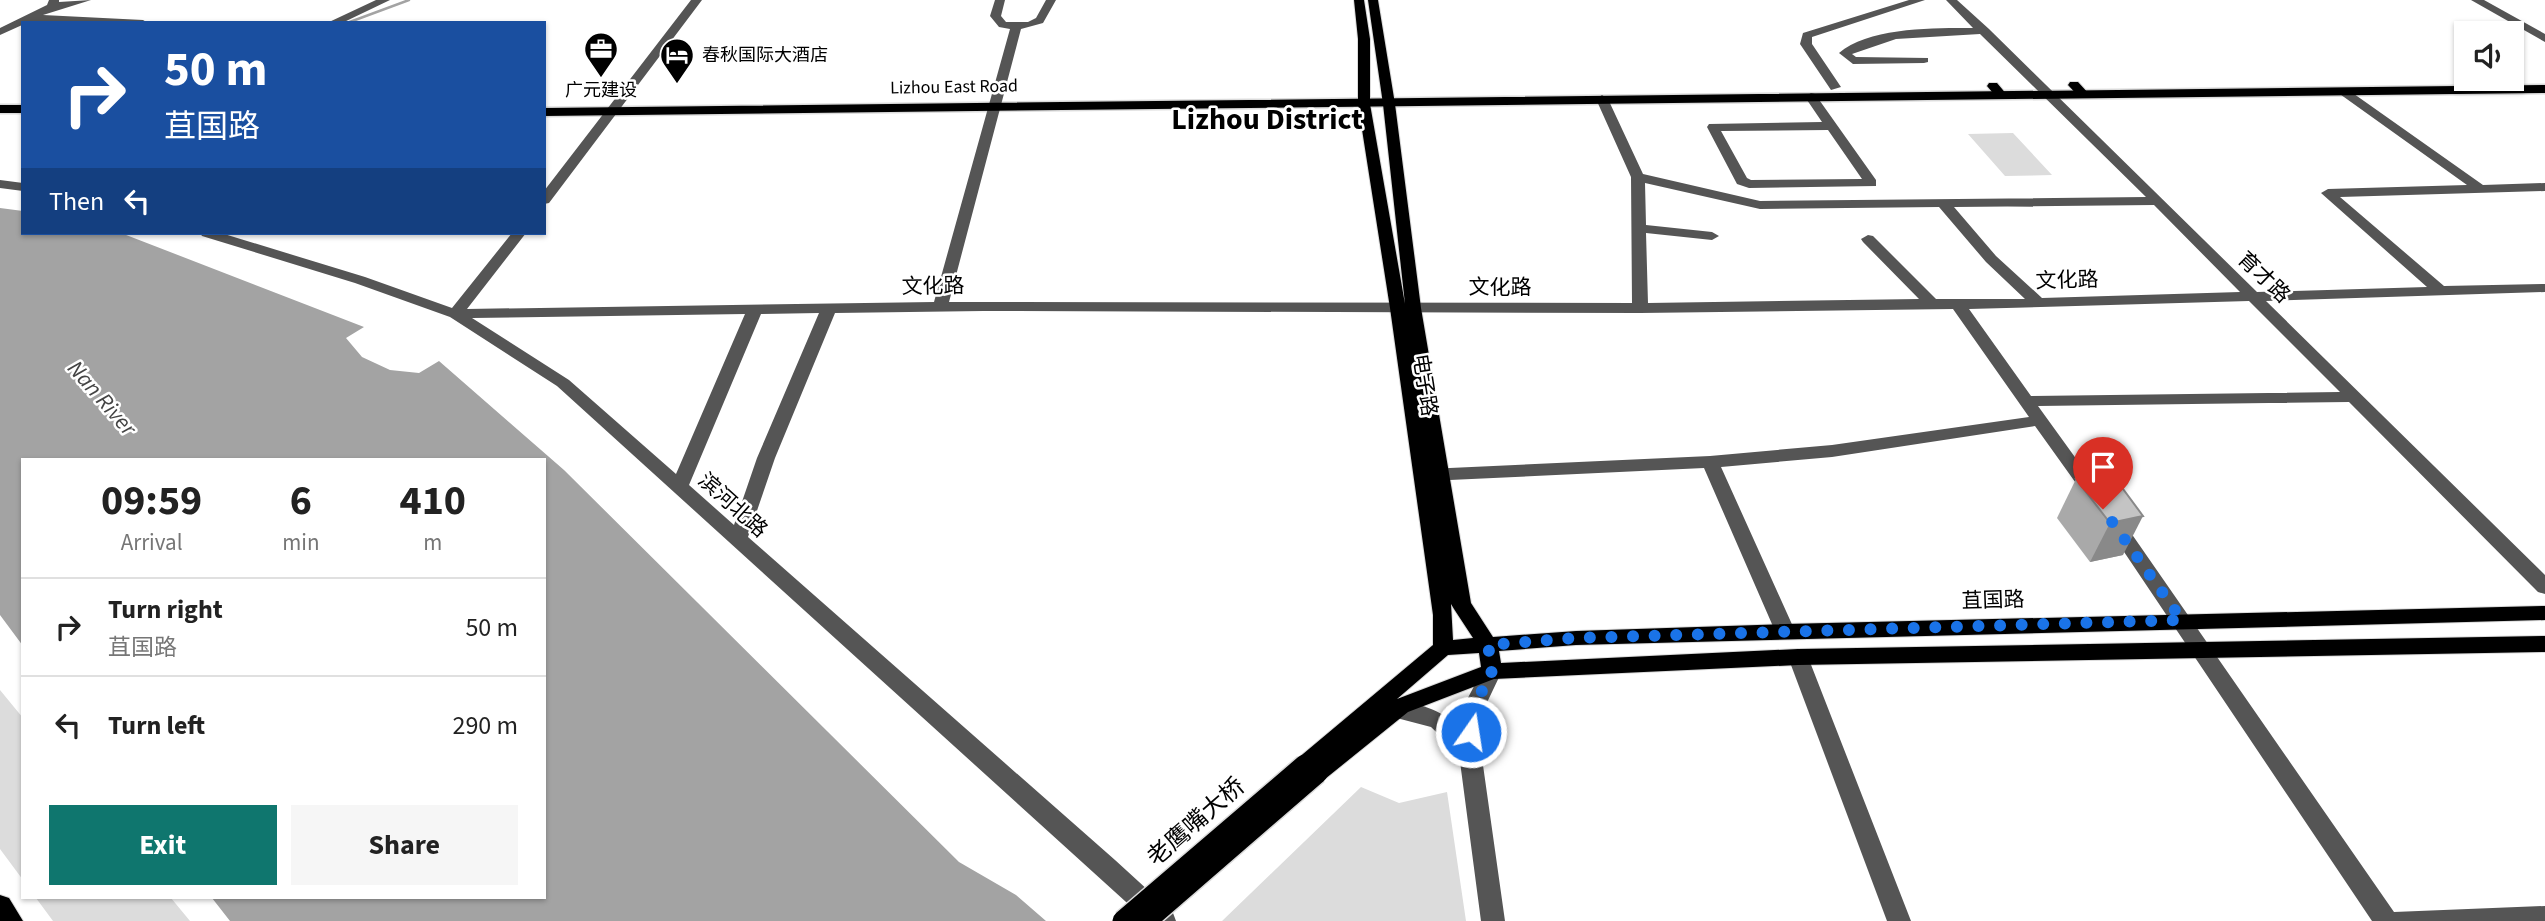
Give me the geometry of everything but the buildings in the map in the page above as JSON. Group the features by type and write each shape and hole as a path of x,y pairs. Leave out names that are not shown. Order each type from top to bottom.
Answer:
{"highway":[{"path":"2524,77 2545,76"},
{"path":"1388,97 1835,87 2045,91 2454,78"},
{"path":"2079,90 2343,92 2545,89"},
{"path":"1388,97 1811,97 1997,91"},
{"name":"Lizhou East Road","path":"546,111 616,107 1388,97"},
{"name":"Lizhou East Road","path":"546,103 616,107"},
{"path":"0,109 21,109"},
{"path":"0,119 21,118"}],"main road":[{"name":"电子路","path":"1359,0 1364,39 1364,98 1406,308 1430,475 1443,615 1443,648"},
{"name":"电子路","path":"1373,0 1388,97 1406,308"},
{"name":"电子路","path":"1430,475 1461,604 1488,645 1492,671"},
{"name":"苴国路","path":"1443,648 1576,638 1785,631 2545,613"},
{"path":"1311,769 1396,710 1451,685 1492,671 1798,657 2545,644"},
{"path":"1311,769 1443,648"},
{"name":"老鹰嘴大桥","path":"1123,921 1311,769"},
{"name":"老鹰嘴大桥","path":"1146,921 1311,769"},
{"path":"0,906 10,921"}],"street":[{"path":"24,21 53,3 86,0"},
{"path":"338,21 385,0"},
{"path":"546,197 696,0"},
{"path":"1000,0 995,16 1003,25 1016,26 1039,23 1048,15 1051,0"},
{"path":"1835,87 1805,44 1807,35 1920,0"},
{"name":"育才路","path":"1951,0 2545,587"},
{"path":"2476,0 2545,39"},
{"path":"30,18 98,21"},
{"path":"0,32 21,22"},
{"path":"940,307 1016,26"},
{"path":"1924,60 1853,61 1845,53 1874,41 1906,34 1985,31"},
{"path":"2343,92 2479,187"},
{"path":"1811,97 1831,125 1871,183 1749,184 1742,181 1713,127 1831,125"},
{"path":"1602,99 1638,177 1640,308"},
{"path":"1638,177 1760,205 2157,201"},
{"path":"0,184 21,187"},
{"path":"2438,289 2328,193 2545,187"},
{"path":"1943,203 1991,259 2036,302"},
{"path":"1639,228 1712,236"},
{"name":"滨河北路","path":"214,235 360,280 455,314 563,383 1107,867 1164,921"},
{"path":"455,314 517,235"},
{"path":"1868,239 1932,303"},
{"name":"文化路","path":"455,314 940,307 1640,308 1932,303 1958,305 2545,288"},
{"path":"1958,305 2182,620 2199,649 2386,921"},
{"path":"738,540 766,458 829,308"},
{"path":"679,487 755,309"},
{"path":"2027,401 2355,397"},
{"path":"1430,475 1710,461 1832,451 2041,420"},
{"path":"1710,461 1785,631"},
{"path":"1798,657 1899,921"},
{"path":"1492,671 1471,713 1470,751 1493,921"},
{"path":"1396,710 1422,713 1451,728 1470,751"},
{"path":"2400,921 2545,917"}],"shaded area":[{"path":"2013,133 2052,175 2005,176 1968,134"},
{"path":"0,690 21,716 21,877 0,849"},
{"path":"1361,787 1399,803 1447,792 1466,921 1222,921"},
{"path":"37,899 172,899 190,921 53,921"}],"water":[{"name":"Nan River","path":"0,208 21,211 21,235 126,235 364,327 346,338 362,357 390,370 419,373 439,361 564,470 959,862 1016,895 1046,921 230,921 213,899 546,899 546,458 21,458 21,643 0,615"}],"waterway":[{"path":"352,21 409,0"}],"place":[{"name":"广元建设","path":"601,79"},
{"name":"春秋国际大酒店","path":"677,85"}],"district":[{"name":"Lizhou District","path":"1267,119"}],"route":[{"path":"1471,732 1471,713 1492,671 1488,645 1576,638 2182,620 2103,509"}]}
